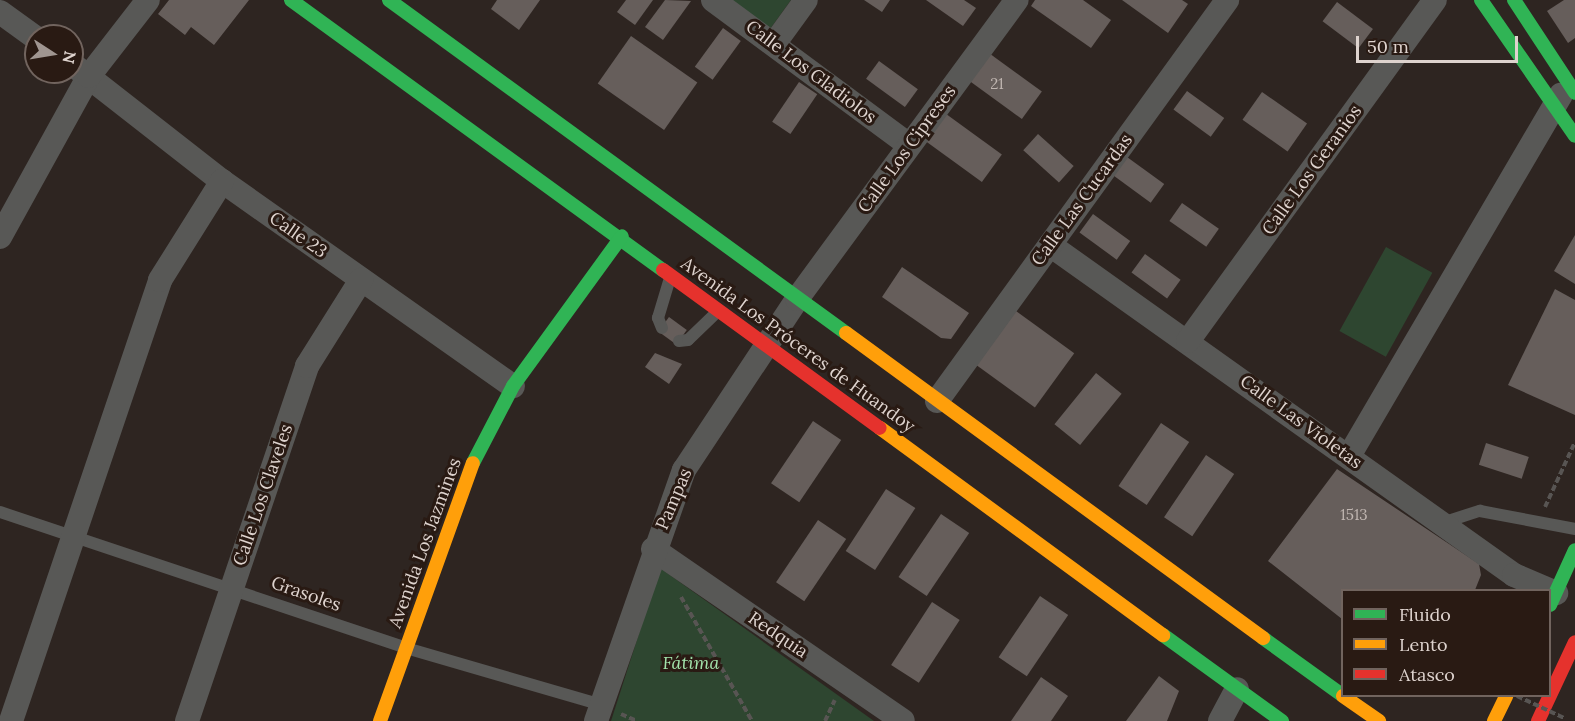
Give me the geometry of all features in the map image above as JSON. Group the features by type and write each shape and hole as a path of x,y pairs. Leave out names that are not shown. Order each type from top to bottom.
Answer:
{"main road":[{"name":"Avenida Los Próceres de Huandoy","path":"291,0 622,236 768,346 1282,721"},
{"name":"Avenida Los Próceres de Huandoy","path":"389,0 1341,694"},
{"path":"1481,0 1575,136"},
{"path":"1514,0 1572,88"},
{"name":"Avenida Los Jazmines","path":"380,721 467,473 513,386 622,236"},
{"path":"1553,599 1575,550"},
{"path":"1551,693 1575,642"},
{"name":"Avenida Los Próceres de Huandoy","path":"1346,697 1379,721"},
{"path":"1494,721 1506,697"},
{"path":"1538,721 1549,697"}],"street":[{"path":"84,66 148,0"},
{"name":"Calle Los Gladiolos","path":"713,0 909,145"},
{"path":"774,44 806,0"},
{"name":"Calle Los Cipreses","path":"797,299 1017,0"},
{"name":"Calle Las Cucardas","path":"937,401 1227,0"},
{"name":"Calle Los Geranios","path":"1188,341 1435,0"},
{"path":"0,12 24,29"},
{"name":"Calle 23","path":"84,73 222,181 513,386"},
{"path":"3,224 73,84"},
{"path":"1349,456 1554,107 1572,88"},
{"path":"11,721 160,280 222,181"},
{"name":"Calle Las Violetas","path":"1050,245 1537,589"},
{"name":"Calle Los Claveles","path":"187,721 307,366 361,280"},
{"name":"Pampas","path":"599,713 653,549 684,470 797,299"},
{"name":"Redquia","path":"653,549 903,721"},
{"path":"1220,721 1237,689"}],"lane":[{"path":"662,328 658,318 671,274"},
{"path":"679,341 688,340 720,310"},
{"path":"1442,523 1480,511 1575,529"},
{"name":"Grasoles","path":"0,513 232,587 599,713"}],"path":[{"path":"676,590 752,721"},
{"path":"1519,697 1564,718"}],"green space":[{"path":"730,0 791,0 770,29"},
{"path":"1386,247 1432,273 1386,357 1339,331"},
{"name":"Fátima","path":"660,568 874,721 611,721"}],"building":[{"path":"169,0 249,0 214,45 191,27 185,35 158,14"},
{"path":"497,0 540,0 519,30 491,9"},
{"path":"626,0 653,0 635,25 617,12"},
{"path":"665,0 691,1 663,40 645,27"},
{"path":"864,0 890,0 882,12"},
{"path":"926,0 964,0 976,8 963,26"},
{"path":"1035,0 1083,0 1111,20 1091,48 1031,6"},
{"path":"1122,0 1182,0 1188,4 1168,33"},
{"path":"1564,0 1575,0 1575,38 1568,43 1547,11"},
{"path":"1337,2 1373,29 1358,48 1323,21"},
{"path":"723,28 741,41 713,80 695,67"},
{"path":"631,36 697,82 664,130 598,84"},
{"path":"982,48 1042,91 1022,119 962,76"},
{"path":"879,61 918,89 905,107 866,79"},
{"path":"799,82 817,94 790,134 772,122"},
{"path":"1187,91 1224,118 1211,137 1173,110"},
{"path":"1262,92 1307,124 1288,151 1242,120"},
{"path":"942,111 1002,154 982,182 922,139"},
{"path":"1038,134 1074,166 1059,182 1023,150"},
{"path":"1127,157 1164,184 1151,203 1113,176"},
{"path":"1182,203 1219,229 1206,247 1169,221"},
{"path":"1093,214 1130,241 1117,260 1079,233"},
{"path":"1575,235 1575,284 1554,271"},
{"path":"1145,254 1181,280 1167,298 1131,273"},
{"path":"902,267 969,313 951,339 941,338 882,297"},
{"path":"1555,289 1575,300 1575,415 1508,385"},
{"path":"1016,311 1074,353 1035,408 977,365"},
{"path":"669,317 687,330 676,344 658,332"},
{"path":"655,353 682,364 669,384 645,367"},
{"path":"1096,373 1122,394 1080,445 1054,424"},
{"path":"813,421 841,440 799,502 771,483"},
{"path":"1161,423 1189,442 1147,505 1119,486"},
{"path":"1486,443 1529,457 1522,479 1479,465"},
{"path":"1206,455 1234,474 1192,536 1164,517"},
{"path":"1337,469 1479,564 1481,575 1475,589 1341,589 1341,618 1268,561"},
{"path":"886,489 915,508 875,570 846,551"},
{"path":"941,514 969,533 927,596 899,577"},
{"path":"818,520 846,539 804,601 776,582"},
{"path":"1040,596 1068,615 1027,676 999,657"},
{"path":"932,602 960,620 919,683 891,665"},
{"path":"1159,676 1179,691 1167,721 1126,721"},
{"path":"1041,677 1068,696 1051,721 1011,721"}],"traffic: fast":[{"path":"291,0 663,270"},
{"path":"389,0 846,333"},
{"path":"1481,0 1575,136"},
{"path":"1514,0 1575,93"},
{"path":"473,463 513,386 622,236"},
{"path":"1551,603 1575,550"},
{"path":"1163,635 1282,721"},
{"path":"1263,638 1341,694"}],"traffic: slow":[{"path":"846,333 1263,638"},
{"path":"880,428 1163,635"},
{"path":"380,721 473,463"},
{"path":"1344,697 1379,721"},
{"path":"1494,721 1506,697"}],"traffic: jam":[{"path":"663,270 880,428"},
{"path":"1551,693 1575,642"},
{"path":"1538,721 1549,697"}]}
